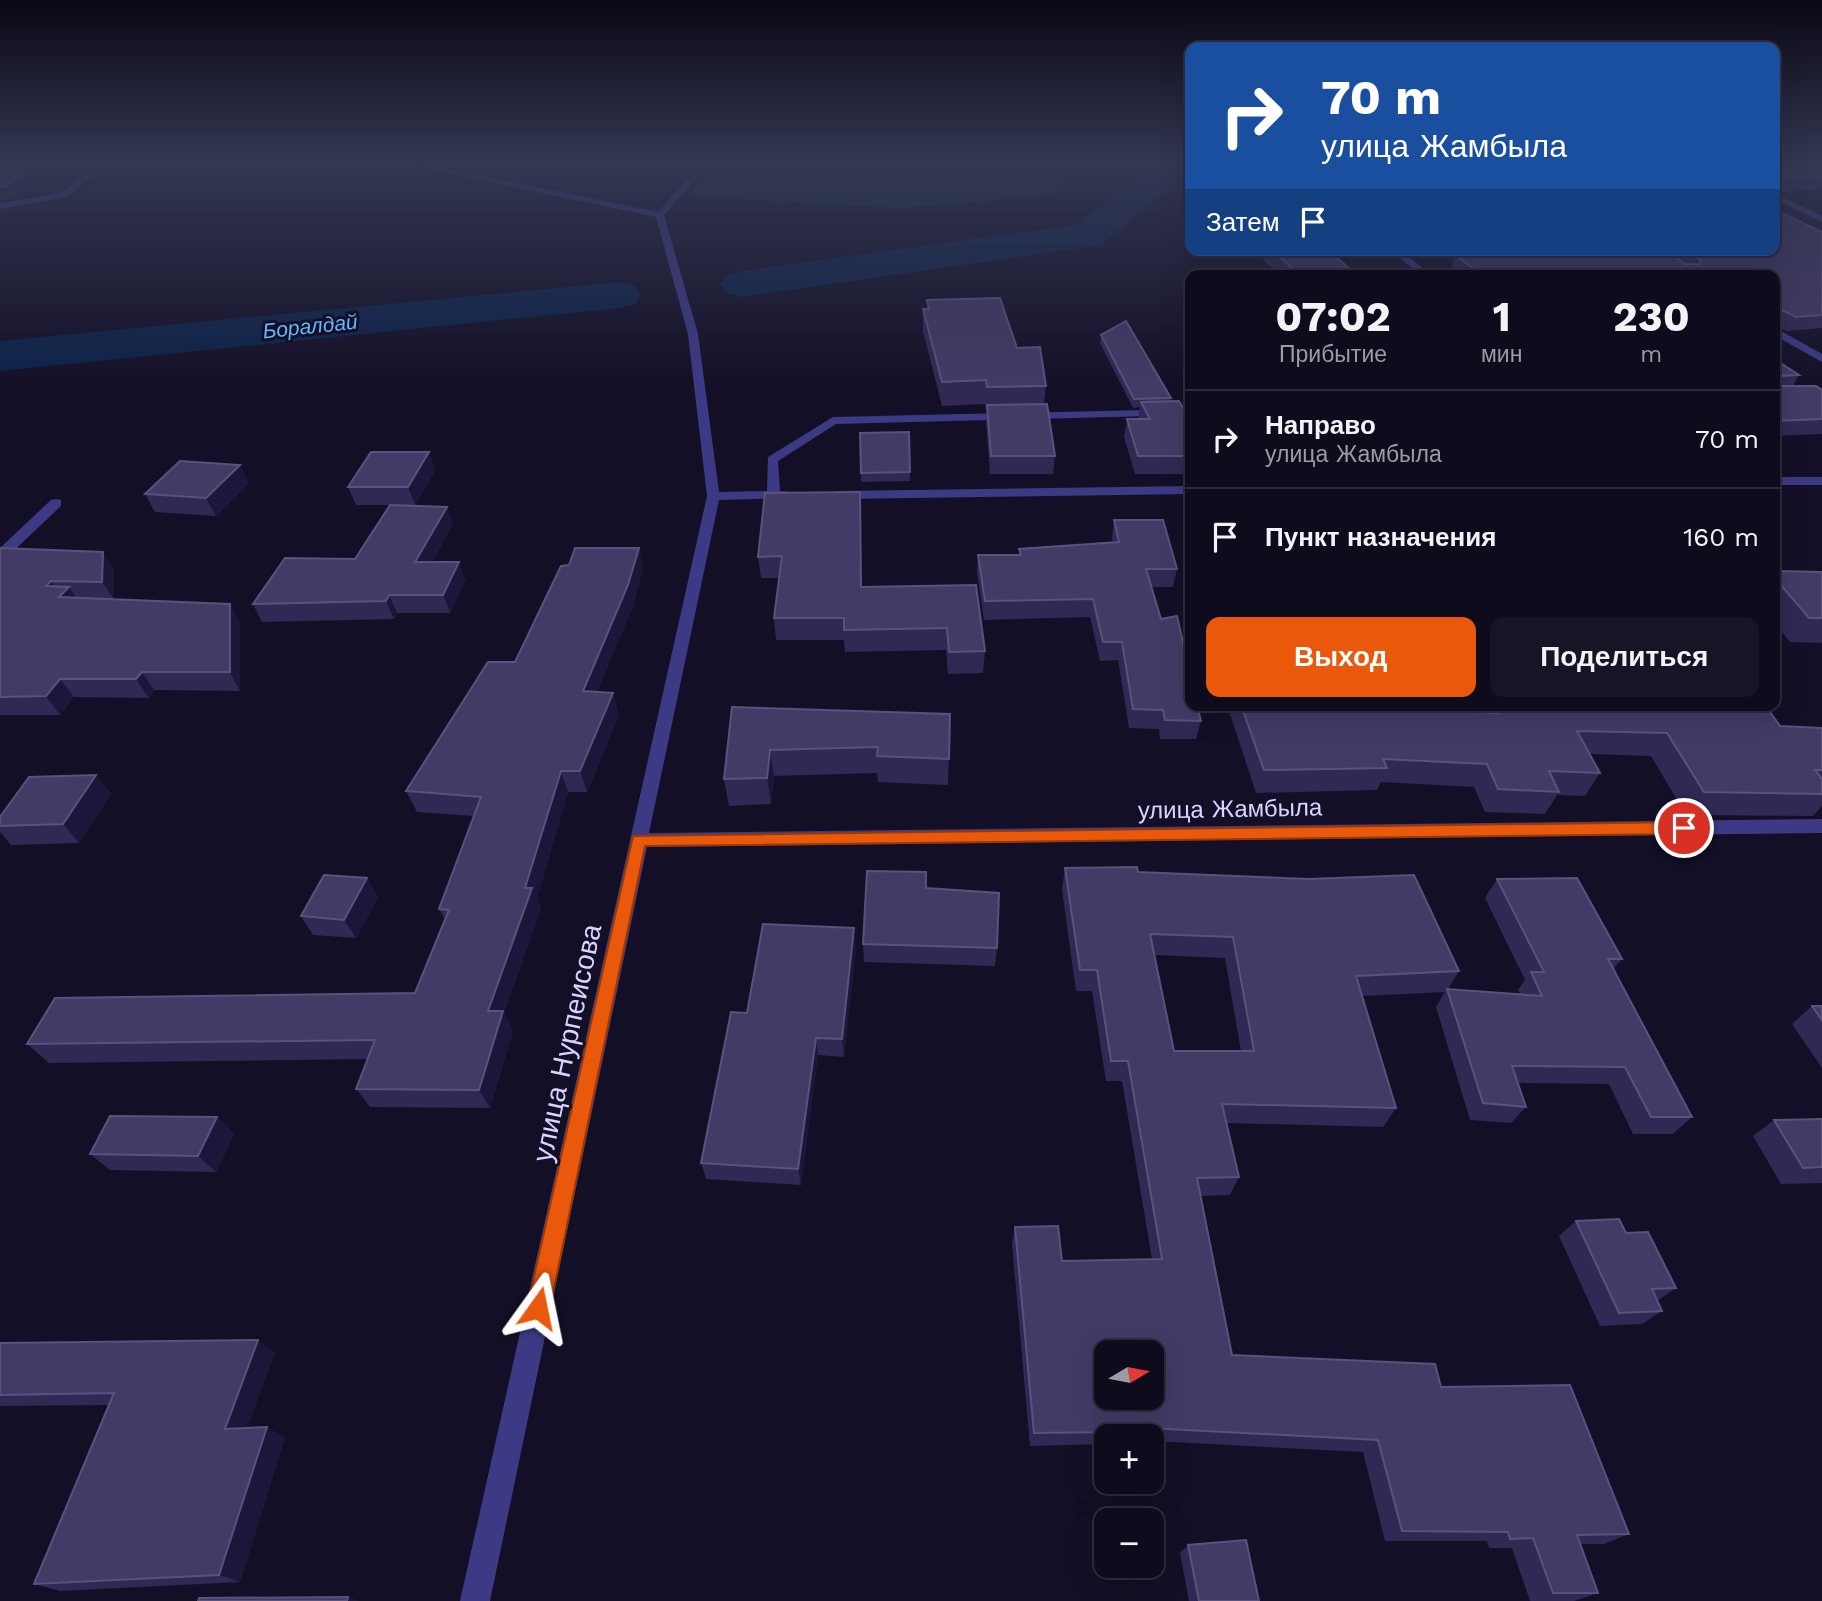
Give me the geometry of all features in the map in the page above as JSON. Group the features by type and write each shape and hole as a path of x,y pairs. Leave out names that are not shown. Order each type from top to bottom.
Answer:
{"street":[{"name":"улица Нурпеисова","path":"475,1601 713,496 693,334 666,238"},
{"path":"1402,256 1420,270"},
{"path":"1780,334 1822,359"},
{"path":"774,495 772,460 833,422 1185,412"},
{"path":"1780,481 1822,481"},
{"path":"829,495 1185,490"},
{"path":"713,496 801,495"},
{"path":"0,556 56,503"},
{"name":"улица Жамбыла","path":"638,840 1822,826"}],"building":[{"path":"1780,238 1822,238 1822,315 1796,317 1782,310 1780,319 1780,270 1475,270 1456,256 1674,256 1685,264 1699,264 1702,261 1695,256 1780,256"},
{"path":"1279,256 1335,256 1351,270 1294,270"},
{"path":"1000,298 1017,348 1040,347 1046,386 987,387 986,380 942,382 923,309 929,309 927,300"},
{"path":"1126,321 1171,398 1134,399 1101,335"},
{"path":"1780,363 1799,375 1781,376 1781,386 1816,386 1822,390 1822,419 1780,421"},
{"path":"1179,401 1185,411 1185,456 1138,456 1127,419 1150,419 1141,402"},
{"path":"1047,404 1055,456 991,456 987,405"},
{"path":"909,432 910,472 861,473 860,433"},
{"path":"371,452 429,452 408,487 348,487"},
{"path":"180,461 240,465 206,498 145,494"},
{"path":"860,492 861,587 976,585 985,651 949,652 947,628 844,630 844,618 774,618 782,556 758,557 765,493"},
{"path":"390,505 447,507 415,562 459,562 443,595 389,595 386,601 253,604 285,558 355,559"},
{"path":"1114,520 1163,520 1177,569 1146,569 1161,619 1177,616 1185,652 1185,711 1198,711 1201,721 1165,720 1163,710 1133,709 1122,642 1103,642 1093,599 985,601 978,555 1021,555 1019,549 1119,542"},
{"path":"0,548 103,552 102,582 51,581 46,586 69,587 59,597 230,604 230,672 142,672 136,679 60,679 46,696 0,697"},
{"path":"575,548 639,548 628,585 583,691 613,693 580,771 561,771 525,888 532,888 488,1011 503,1011 479,1090 356,1089 375,1040 27,1044 55,998 415,993 449,910 439,909 481,797 406,791 488,662 515,662 561,566 569,565"},
{"path":"1780,571 1822,572 1822,618 1809,618 1780,584"},
{"path":"732,707 950,714 949,759 877,756 878,747 770,750 767,778 724,779"},
{"path":"1243,711 1769,711 1780,726 1822,728 1822,770 1815,770 1822,779 1822,794 1704,792 1667,733 1577,731 1600,773 1549,771 1559,792 1498,789 1487,764 1383,759 1387,768 1264,770"},
{"path":"96,775 63,824 0,826 0,817 29,777"},
{"path":"1137,867 1138,872 1309,879 1414,875 1459,971 1356,976 1396,1108 1222,1104 1239,1177 1197,1178 1232,1355 1435,1364 1441,1387 1570,1385 1629,1534 1577,1535 1598,1593 1553,1593 1533,1538 1510,1539 1508,1532 1402,1531 1378,1440 1164,1429 1164,1424 1094,1424 1094,1432 1034,1433 1015,1227 1058,1226 1062,1261 1162,1259 1128,1061 1111,1061 1097,970 1080,970 1065,868","holes":["1150,934 1233,937 1254,1051 1174,1051"]},
{"path":"867,871 926,872 926,888 999,893 997,948 863,944"},
{"path":"324,875 367,878 344,920 301,916"},
{"path":"1577,878 1622,959 1608,959 1692,1117 1651,1117 1625,1067 1512,1066 1526,1107 1483,1103 1447,989 1542,996 1531,972 1544,972 1497,879"},
{"path":"763,924 854,928 842,1039 816,1038 798,1169 701,1163 731,1012 747,1013"},
{"path":"1812,1006 1822,1006 1822,1020"},
{"path":"110,1116 217,1117 198,1156 90,1154"},
{"path":"1822,1119 1822,1167 1803,1168 1774,1120"},
{"path":"1619,1219 1626,1233 1648,1232 1676,1288 1652,1289 1662,1311 1619,1313 1576,1221"},
{"path":"258,1340 225,1429 267,1427 219,1575 34,1584 114,1393 0,1395 0,1343"},
{"path":"1246,1540 1259,1601 1199,1601 1188,1545"},
{"path":"348,1597 347,1601 198,1601 199,1598"}],"waterway":[{"path":"742,284 1075,238"},
{"name":"Боралдай","path":"0,356 619,295"}],"route":[{"path":"538,1308 638,840 1684,828"}]}
